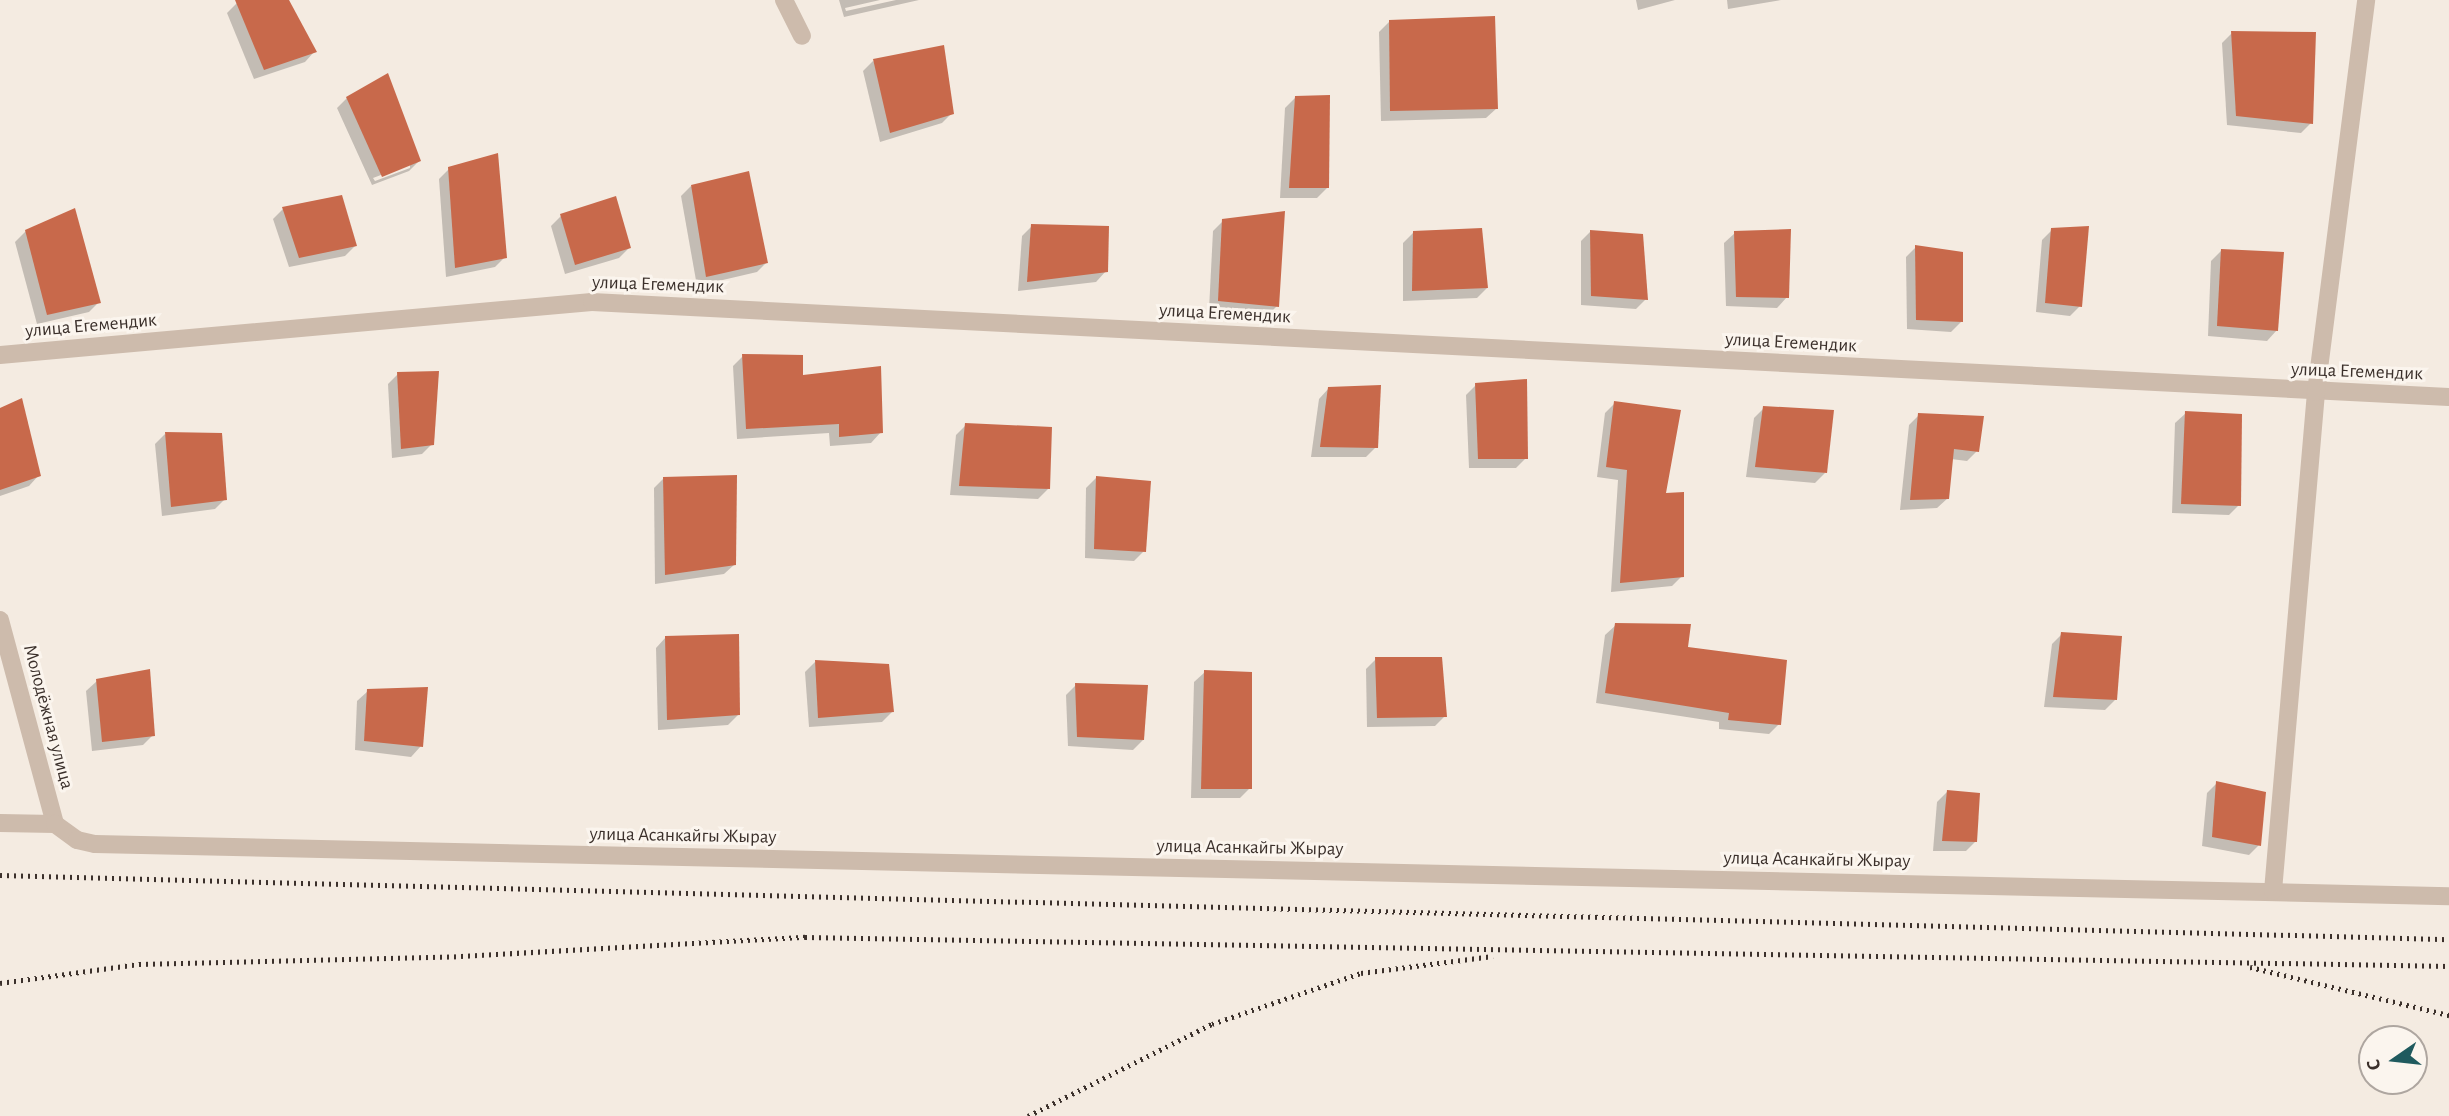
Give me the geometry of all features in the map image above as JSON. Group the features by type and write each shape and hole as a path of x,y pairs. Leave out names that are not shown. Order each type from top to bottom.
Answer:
{"street":[{"path":"784,0 802,36"},
{"path":"2273,891 2316,392 2366,0"},
{"name":"улица Егемендик","path":"0,355 592,302 2449,397"},
{"name":"Молодёжная улица","path":"0,620 55,824"},
{"path":"0,823 55,824"},
{"name":"улица Асанкайгы Жырау","path":"55,824 77,840 95,844 2449,896"}],"building":[{"path":"235,0 289,0 317,52 264,70"},
{"path":"1495,16 1498,109 1390,111 1389,20"},
{"path":"2231,31 2316,32 2313,124 2236,116"},
{"path":"944,45 954,114 890,133 873,59"},
{"path":"388,73 421,161 382,177 346,97"},
{"path":"1330,95 1329,188 1289,188 1295,96"},
{"path":"498,153 507,258 455,268 448,167"},
{"path":"749,171 768,263 706,277 691,185"},
{"path":"342,195 357,246 299,258 282,207"},
{"path":"616,196 631,248 575,265 560,214"},
{"path":"75,208 101,303 47,315 25,230"},
{"path":"1285,211 1279,307 1218,301 1222,219"},
{"path":"1031,224 1109,226 1108,272 1027,282"},
{"path":"2089,226 2082,307 2045,303 2051,228"},
{"path":"1482,228 1488,288 1412,291 1413,231"},
{"path":"1791,229 1789,298 1736,297 1734,231"},
{"path":"1590,230 1643,234 1648,300 1591,296"},
{"path":"1915,245 1963,252 1963,322 1916,320"},
{"path":"2221,249 2284,252 2278,331 2217,326"},
{"path":"742,354 803,355 803,375 881,366 883,433 839,437 839,424 746,429"},
{"path":"439,371 434,445 401,449 397,372"},
{"path":"1527,379 1528,459 1478,459 1475,383"},
{"path":"1381,385 1378,448 1320,447 1328,387"},
{"path":"22,398 41,476 0,490 0,408"},
{"path":"1614,401 1681,410 1666,493 1684,492 1684,577 1620,583 1627,470 1606,467"},
{"path":"1763,406 1834,410 1827,473 1755,467"},
{"path":"2185,411 2242,414 2241,506 2181,504"},
{"path":"1918,413 1984,416 1979,452 1954,449 1949,499 1910,500"},
{"path":"965,423 1052,427 1050,489 959,486"},
{"path":"165,432 222,433 227,500 171,507"},
{"path":"737,475 736,565 665,575 663,477"},
{"path":"1096,476 1151,481 1146,552 1094,549"},
{"path":"1615,623 1691,624 1688,647 1787,660 1781,725 1728,720 1729,713 1605,693"},
{"path":"2061,632 2122,636 2117,700 2053,697"},
{"path":"739,634 740,715 667,720 665,636"},
{"path":"1375,657 1442,657 1447,717 1377,718"},
{"path":"815,660 889,664 894,712 818,718"},
{"path":"150,669 155,736 102,742 96,679"},
{"path":"1204,670 1252,672 1252,789 1201,789"},
{"path":"1075,683 1148,685 1144,740 1077,737"},
{"path":"428,687 423,747 364,741 367,689"},
{"path":"2216,781 2266,792 2261,846 2212,837"},
{"path":"1947,790 1980,793 1977,842 1942,841"}],"railway":[{"path":"0,875 2449,939"},
{"path":"0,983 139,964 461,956 805,937 2449,966"},
{"path":"1028,1116 1212,1024 1361,973 1493,956"},
{"path":"2250,967 2449,1015"}]}
